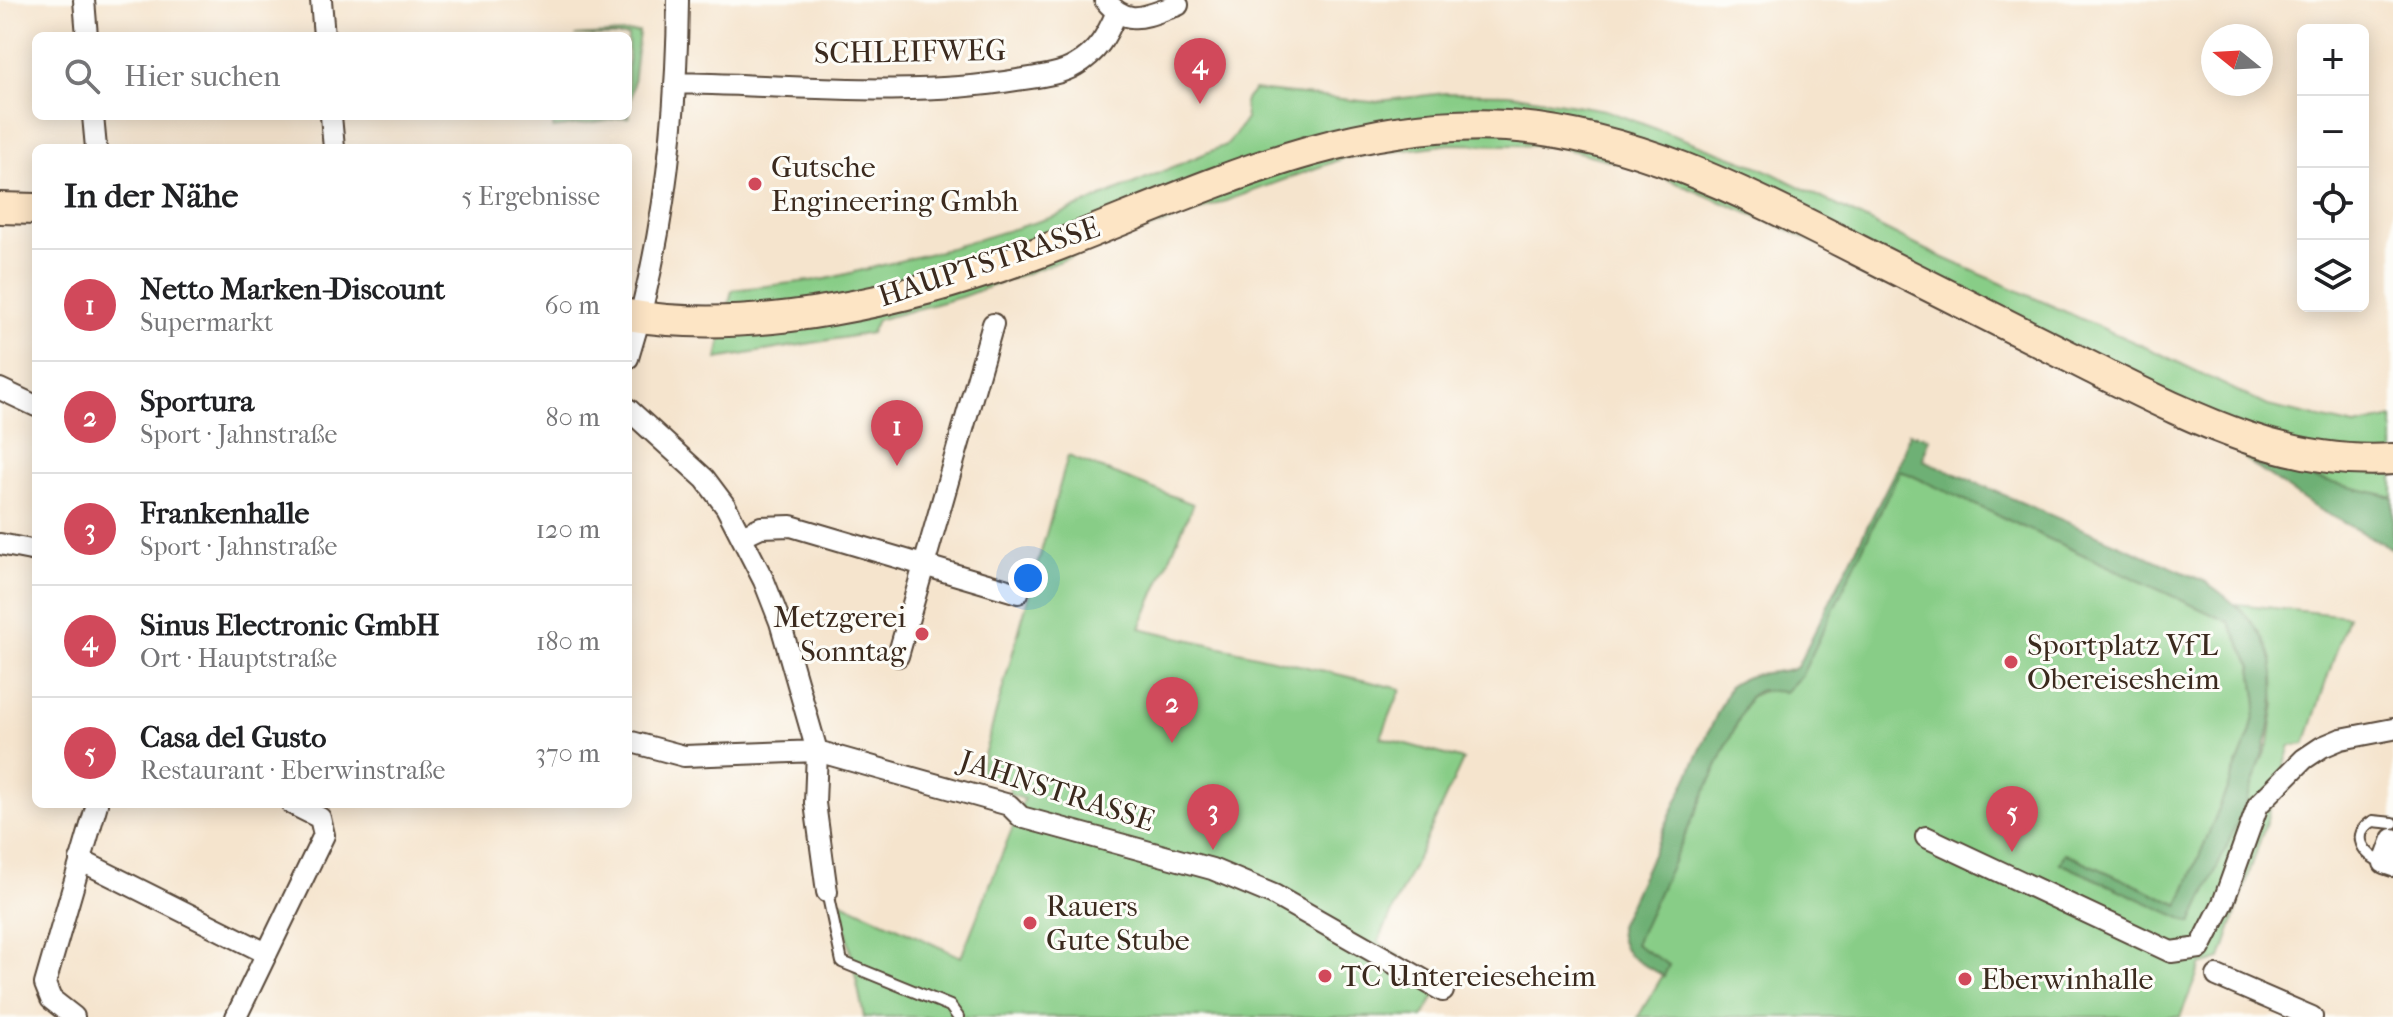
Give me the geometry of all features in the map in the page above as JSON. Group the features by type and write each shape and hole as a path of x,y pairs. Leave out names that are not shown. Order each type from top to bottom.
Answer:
{"main road":[{"name":"HAUPTSTRASSE","path":"634,316 700,322 755,320 813,312 933,286 1028,257 1211,184 1339,142 1449,128 1504,126 1557,131 1652,156 1748,194 2115,379 2229,432 2288,451 2337,458 2393,459"},
{"path":"0,208 32,209"}],"street":[{"path":"84,0 87,32"},
{"path":"321,0 324,32"},
{"path":"634,316 658,227 677,83 678,0"},
{"path":"1110,7 1135,19 1179,3"},
{"name":"SCHLEIFWEG","path":"677,83 925,88 986,86 1040,77 1075,66 1104,41 1110,7"},
{"path":"93,120 96,144"},
{"path":"331,120 334,144"},
{"path":"898,656 993,324"},
{"path":"0,389 32,404"},
{"path":"632,413 705,479 726,507 780,622 817,751 815,803 827,892"},
{"path":"742,536 761,527 791,526 1018,593"},
{"path":"0,544 32,550"},
{"path":"1926,837 2171,952 2191,951 2200,948 2212,928 2258,805 2304,759 2322,747 2341,739 2393,729"},
{"name":"JAHNSTRASSE","path":"632,742 684,756 817,751 1009,805 1021,817 1212,869 1314,915 1443,991"},
{"path":"74,1017 51,999 45,984 96,808"},
{"path":"236,1017 325,828 320,818 300,808"},
{"path":"2388,865 2393,839"},
{"path":"80,860 266,953"},
{"path":"2217,976 2312,1017"}],"lane":[{"path":"2388,865 2366,853 2360,844 2361,833 2373,821 2393,823"},
{"path":"827,892 842,962 950,1006 958,1017"}],"green space":[{"path":"632,32 639,32 632,92"},
{"path":"1254,90 1371,102 1445,93 1509,94 1605,110 1762,168 1926,250 2163,355 2268,406 2355,426 2393,418 2393,497 2251,464 2226,439 1782,227 1645,170 1556,146 1451,144 1344,158 961,297 877,320 871,333 717,359 732,290 826,279 940,251 1056,216 1228,144 1246,119 1244,102"},
{"path":"553,120 608,120 553,128"},
{"path":"1909,433 1929,438 1923,460 2206,582 2237,606 2255,626 2272,661 2274,691 2262,758 2235,829 2192,923 2060,863 2065,853 2179,905 2250,734 2257,704 2252,667 2229,622 1900,470 1802,675 1785,692 1760,690 1749,697 1635,944 1669,965 1664,976 1627,952 1619,926 1730,686 1749,676 1797,667 1903,455"},
{"path":"1068,456 1193,504 1140,628 1401,689 1381,737 1463,760 1378,942 1442,984 1423,1017 864,1017 840,901 961,957 1024,799 1009,794 1011,782 979,773"},
{"path":"2251,464 2393,497 2393,549 2314,507"},
{"path":"1900,470 2229,622 2252,667 2257,704 2250,734 2179,905 2065,853 2060,863 2192,922 2269,743 2275,704 2272,660 2262,637 2237,604 2348,616 2305,744 2291,746 2221,959 2201,965 2180,1017 1638,1017 1669,965 1634,945 1749,697 1802,674"}],"place":[{"name":"Sinus Electronic GmbH","path":"1200,104"},
{"name":"Gutsche Engineering Gmbh","path":"755,184"},
{"name":"Netto Marken-Discount","path":"897,466"},
{"name":"Metzgerei Sonntag","path":"922,634"},
{"name":"Sportplatz VfL Obereisesheim","path":"2011,662"},
{"name":"Sportura","path":"1172,743"},
{"name":"Frankenhalle","path":"1213,850"},
{"name":"Casa del Gusto","path":"2012,852"},
{"name":"Rauers Gute Stube","path":"1030,923"},
{"name":"TC Untereieseheim","path":"1325,976"},
{"name":"Eberwinhalle","path":"1965,979"}]}
